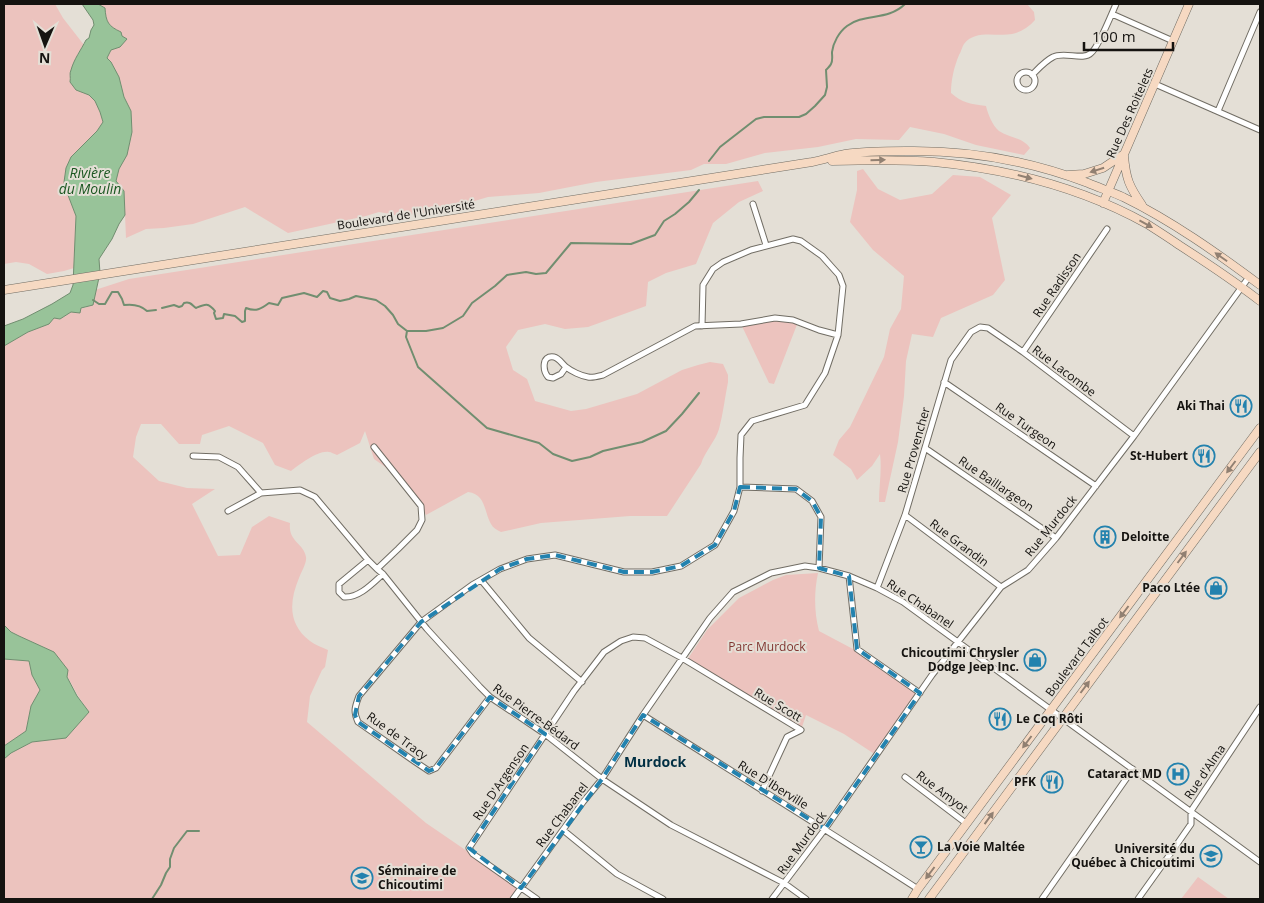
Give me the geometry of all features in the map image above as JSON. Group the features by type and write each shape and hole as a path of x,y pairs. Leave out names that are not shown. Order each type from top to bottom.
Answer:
{"main road":[{"name":"Rue Des Roitelets","path":"1103,203 1189,4"},
{"name":"Boulevard de l'Université","path":"4,290 812,162 846,154 887,150 932,150 970,153 1005,159 1066,175 1108,191 1143,208 1196,239 1260,285"},
{"path":"1066,175 1084,174 1103,168 1124,154"},
{"path":"1124,154 1125,173 1130,189 1143,208"},
{"name":"Boulevard de l'Université","path":"812,162 883,160 933,162 1019,175 1054,185 1103,203 1147,224 1260,301"},
{"name":"Boulevard Talbot","path":"912,899 1260,428"},
{"name":"Boulevard Talbot","path":"928,899 1260,452"}],"street":[{"path":"1032,76 1052,57 1063,54 1089,55 1096,48 1116,4"},
{"path":"1218,111 1260,12"},
{"path":"1112,14 1173,41"},
{"path":"1155,84 1260,130"},
{"path":"753,204 766,245"},
{"name":"Rue Radisson","path":"1023,352 1107,229"},
{"path":"421,622 472,585 500,569 527,559 555,555 624,572 652,572 681,566 715,545 734,511 740,487 741,435 752,421 805,405 825,373 838,335 843,286 839,275 822,256 801,241 793,239 766,245 723,262 714,269 703,285 702,326"},
{"name":"Rue Murdock","path":"772,899 825,829 932,675 1001,587 1028,570 1056,538 1134,436 1250,277"},
{"path":"566,367 561,374 553,378 548,377 544,370 545,362 551,357 556,358 566,367 588,377 603,375 695,326 741,324 775,318 793,320 838,335"},
{"name":"Rue Lacombe","path":"980,327 988,328 1023,352 1134,436"},
{"name":"Rue Provencher","path":"877,588 905,515 950,360 971,332 980,327"},
{"name":"Rue Turgeon","path":"944,382 1096,486"},
{"path":"374,447 421,506 422,520 417,530 377,569"},
{"name":"Rue Baillargeon","path":"925,448 1056,538"},
{"path":"193,456 219,457 238,467 261,493 228,511"},
{"path":"740,487 796,489 812,501 821,517 819,568"},
{"name":"Rue Pierre-Bédard","path":"261,493 300,490 315,497 368,560 383,574 421,622 490,697 545,734 602,779 671,826 784,883 806,899"},
{"name":"Rue Grandin","path":"905,515 1001,587"},
{"path":"368,560 339,584 339,592 344,597 350,598 362,592 383,574"},
{"name":"Rue Chabanel","path":"513,899 583,802 602,779 643,715 710,618 733,592 771,572 805,566 849,576 903,602 1260,862"},
{"path":"849,576 857,649 920,693"},
{"path":"481,580 529,638 582,682"},
{"name":"Rue de Tracy","path":"421,622 359,696 355,708 358,722 430,771 436,768 490,697"},
{"name":"Rue D'Argenson","path":"521,888 473,854 469,848 574,691 604,652 621,640 633,637 645,638 682,658"},
{"name":"Rue Scott","path":"682,658 801,730 788,737 762,791"},
{"name":"Rue d'Alma","path":"1138,899 1191,824 1190,811 1260,707"},
{"name":"Rue D'Iberville","path":"643,715 918,889"},
{"path":"1042,899 1134,770"},
{"name":"Rue Amyot","path":"905,777 967,824"},
{"path":"563,830 617,874 663,899"},
{"path":"521,888 537,899"}],"highlighted area":[{"path":"740,487 796,489 812,501 821,517 819,568 849,576 857,649 920,693 825,829 643,715 602,779 521,888 469,848 545,734 490,697 436,768 429,771 358,722 355,715 359,696 421,622 500,569 527,559 555,555 624,572 652,572 681,566 715,545 734,511"}],"green space":[{"path":"4,4 55,4 63,18 84,45 78,53 76,90 88,94 94,99 103,122 97,131 71,157 64,182 76,216 74,268 64,271 47,274 29,264 16,262 4,264"},
{"path":"98,4 1027,4 1034,12 1035,20 1025,29 1006,35 980,35 969,39 964,44 954,69 951,93 967,102 986,106 992,123 999,131 1024,142 1030,148 1024,155 976,145 944,134 910,127 899,140 856,139 818,147 765,153 726,164 704,164 691,170 596,182 539,193 488,197 444,210 401,216 379,212 288,233 245,207 193,224 146,229 126,238 124,191 116,181 119,169 127,155 132,132 131,111 124,97 119,77 107,58 111,50 120,47 122,36 120,32 108,23 105,8"},
{"path":"863,169 878,189 900,200 932,194 953,175 980,177 1011,195 992,218 1005,280 993,295 941,318 933,337 912,334 906,361 898,442 885,502 879,502 880,454 872,466 857,480 851,469 833,455 839,440 850,427 884,357 890,329 901,309 904,276 873,250 850,222 857,190 857,171"},
{"path":"758,181 763,191 739,202 713,223 696,264 666,273 648,282 646,306 588,327 565,329 545,324 518,330 506,347 513,370 527,379 535,401 571,411 586,409 637,394 682,370 698,365 710,362 723,364 728,375 728,382 719,429 701,464 667,516 630,516 541,523 501,532 492,525 484,504 474,493 468,492 426,515 421,506 391,471 374,459 365,431 360,443 337,455 329,452 320,453 309,458 291,471 275,465 263,443 229,426 202,435 200,444 179,444 161,424 141,424 136,437 133,457 159,481 187,488 215,489 192,504 218,556 240,555 252,527 269,516 290,523 291,534 305,552 306,557 305,565 293,596 292,612 294,620 310,641 328,650 325,667 310,696 307,722 426,823 521,888 513,899 4,899 4,759 32,742 66,738 89,712 54,652 11,632 4,625 4,346 28,332 49,324 54,318 60,319 71,312 93,305 95,290 129,279"},
{"path":"775,318 798,322 774,384 769,383 741,324"},
{"name":"Parc Murdock","path":"818,573 815,602 819,631 868,657 918,691 876,755 844,734 806,715 801,730 687,660 707,630 739,598 786,575"},
{"path":"4,659 29,661 32,675 40,690 31,706 26,731 4,746"},
{"path":"1198,877 1229,899 1181,899"}],"water":[{"name":"Rivière du Moulin","path":"82,4 98,4 105,8 108,23 127,39 120,47 111,50 107,58 119,77 124,97 131,111 132,132 127,155 119,169 116,181 124,191 125,215 99,259 100,273 93,305 81,308 80,313 71,312 60,319 54,318 49,324 28,332 4,346 4,326 23,319 52,304 70,293 73,285 76,216 64,182 66,168 71,157 97,131 103,122 95,101 89,95 76,90 70,82 70,73 74,62 89,38 94,25 93,20"},
{"path":"4,625 11,632 54,652 68,670 67,677 77,696 89,712 66,738 32,742 4,759 4,746 26,731 31,706 40,690 32,675 29,661 4,659"}],"waterway":[{"path":"709,161 720,147 756,119 764,117 799,117 806,114 825,95 827,87 826,70 832,63 832,52 841,31 861,19 891,13 905,4"},
{"path":"162,308 174,305 179,307 184,303 191,304 196,308 206,305 215,311 216,319 223,318 224,314 235,316 242,322 245,321 246,308 258,309 269,303 278,305 282,298 304,293 317,297 323,291 327,292 330,298 340,301 356,296 376,300 385,306 398,324 407,331 426,331 443,328 463,316 472,303 507,275 526,272 546,273 571,243 631,244 655,235 664,221 689,202 699,190"},
{"path":"93,300 99,304 105,304 112,292 118,292 124,305 136,305 147,311 156,310"},
{"path":"407,331 406,337 418,367 487,428 539,443 553,454 572,461 590,457 603,451 642,442 666,431 699,393"},
{"path":"152,899 170,867 170,859 174,848 187,831 199,831"}],"place":[{"name":"Aki Thai","path":"1241,406"},
{"name":"St-Hubert","path":"1204,456"},
{"name":"Deloitte","path":"1105,537"},
{"name":"Paco Ltée","path":"1216,588"},
{"name":"Chicoutimi Chrysler Dodge Jeep Inc.","path":"1035,660"},
{"name":"Le Coq Rôti","path":"1000,719"},
{"name":"Cataract MD","path":"1178,774"},
{"name":"PFK","path":"1052,782"},
{"name":"La Voie Maltée","path":"921,847"},
{"name":"Université du Québec à Chicoutimi","path":"1211,856"},
{"name":"Séminaire de Chicoutimi","path":"362,878"}],"district":[{"name":"Murdock","path":"655,762"}]}
